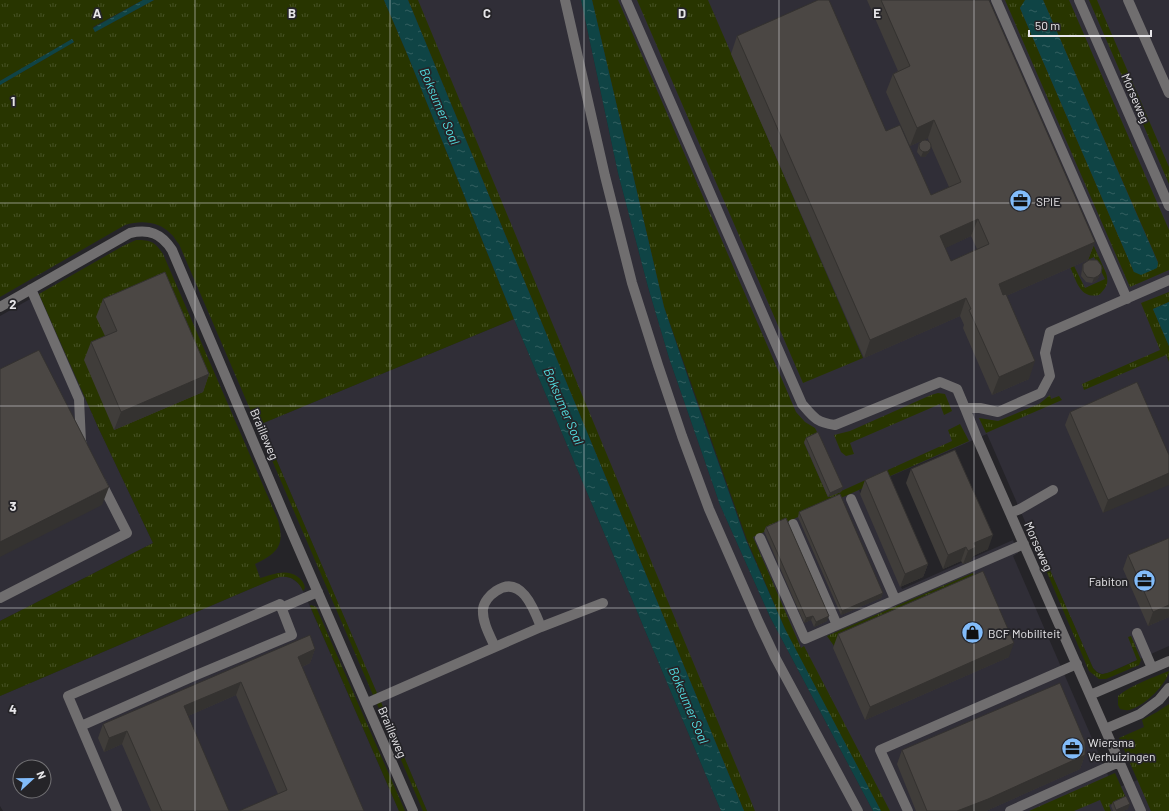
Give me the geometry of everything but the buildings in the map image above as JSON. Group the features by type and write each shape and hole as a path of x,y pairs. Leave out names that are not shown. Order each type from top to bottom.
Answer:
{"street":[{"path":"565,0 605,176 632,283 682,436 709,509 759,624 776,659 858,811"},
{"name":"Morseweg","path":"626,0 802,404 815,419 823,423 835,425 940,382 957,389 977,438 1141,811"},
{"path":"996,0 1127,299"},
{"name":"Morseweg","path":"1079,0 1169,206"},
{"path":"1128,0 1169,93"},
{"name":"Brailleweg","path":"0,306 130,233 137,231 153,233 166,241 172,250 413,811"},
{"path":"965,408 980,408 998,412 1041,393 1050,376 1045,353 1050,332 1169,280"},
{"path":"31,289 79,399 81,442 88,456"},
{"path":"0,598 127,533 95,470"},
{"path":"1010,513 1053,490"},
{"path":"851,499 895,600"},
{"path":"793,524 837,625"},
{"path":"760,538 804,639 1024,544"},
{"path":"495,648 483,617 483,608 487,599 500,589 511,586 520,590 532,605 541,627"},
{"path":"281,608 318,592"},
{"path":"366,703 541,627 603,603"},
{"path":"81,726 292,635 280,604 68,696 117,811"},
{"path":"1137,633 1152,668"},
{"path":"1090,695 1169,661"},
{"path":"908,811 880,750 1077,664"},
{"path":"1105,729 1140,714 1159,700 1169,688"},
{"path":"1010,811 1119,762"}],"shaded area":[{"path":"408,0 581,0 618,173 648,287 669,358 720,505 770,617 873,811 744,811"},
{"path":"592,0 1169,0 1169,646 1108,673 1102,674 1093,668 1043,555 1040,556 987,434 859,490 902,589 1013,540 1018,553 1013,556 1114,789 1138,780 1151,811 881,811 796,651 664,307"},
{"path":"39,294 98,427 153,543 0,621 0,316"},
{"path":"514,319 721,811 427,811 261,424"},
{"path":"282,576 291,578 301,586 399,811 3,811 0,806 0,696 264,583"}],"green space":[{"path":"0,0 143,0 93,27 95,32 154,0 384,0 514,319 261,424 377,693 373,695 179,244 172,235 161,226 155,224 137,222 125,225 0,297 0,85 74,42 72,39 0,81"},
{"path":"408,0 418,0 755,811 744,811"},
{"path":"592,0 618,0 796,412 805,422 815,428 819,436 804,443 828,497 952,441 948,430 960,424 969,441 753,537 801,648 804,646 890,811 881,811 796,651 747,540 664,307"},
{"path":"637,0 708,0 863,358 803,383"},
{"path":"1005,0 1026,0 1020,8 1134,272 1158,262 1043,0 1069,0 1169,230 1169,270 1130,287"},
{"path":"1089,0 1097,0 1169,167 1169,184"},
{"path":"1057,189 1069,191 1106,273 1107,285 1099,295 1093,296 1083,292 1077,284 1070,267 1074,266 1085,288 1105,279 1094,257 1088,260"},
{"path":"136,240 152,242 163,254 278,520 281,536 278,547 269,556 255,564 260,578 279,573 293,574 302,580 305,588 303,591 298,583 292,578 276,578 0,696 0,621 153,543 98,427 39,294"},
{"path":"1169,292 1169,302 1153,309 1169,346 1169,362 1166,355 1084,390 1082,384 1160,350 1141,303"},
{"path":"938,393 945,394 952,411 944,415 940,404 850,443 854,454 846,456 841,452 834,435 850,431"},
{"path":"1050,395 1051,399 1059,396 1062,400 986,433 979,418 998,421 1039,404"},
{"path":"1043,554 1093,668 1098,673 1104,674 1137,660 1128,637 1131,636 1141,660 1139,665 1106,679 1099,679 1089,671 1040,556"},
{"path":"973,573 977,584 834,646 827,636"},
{"path":"310,606 316,607 405,811 399,811"},
{"path":"1169,671 1160,688 1149,699 1130,710 1120,709 1118,705 1118,696 1136,685"},
{"path":"381,702 427,811 423,811 377,704"},
{"path":"1169,704 1169,811 1151,811 1119,738 1144,727 1142,720"},
{"path":"1115,773 1126,798 1109,805 1111,811 1105,811 1100,800 1074,811 1029,811"}],"water":[{"path":"143,0 154,0 95,32 93,28"},
{"name":"Boksumer Soal","path":"384,0 408,0 744,811 721,811 514,319"},
{"path":"581,0 592,0 664,307 746,540 785,629 881,811 873,811 770,617 720,505 669,358 648,287 618,173"},
{"path":"1025,0 1043,0 1158,263 1157,268 1141,275 1134,272 1020,8"},
{"path":"72,39 74,42 0,85 0,81"},
{"path":"1169,302 1169,346 1153,309"}],"place":[{"name":"SPIE","path":"1021,201"},
{"name":"Fabiton","path":"1144,581"},
{"name":"BCF Mobiliteit","path":"972,633"},
{"name":"Wiersma Verhuizingen","path":"1073,749"}]}
